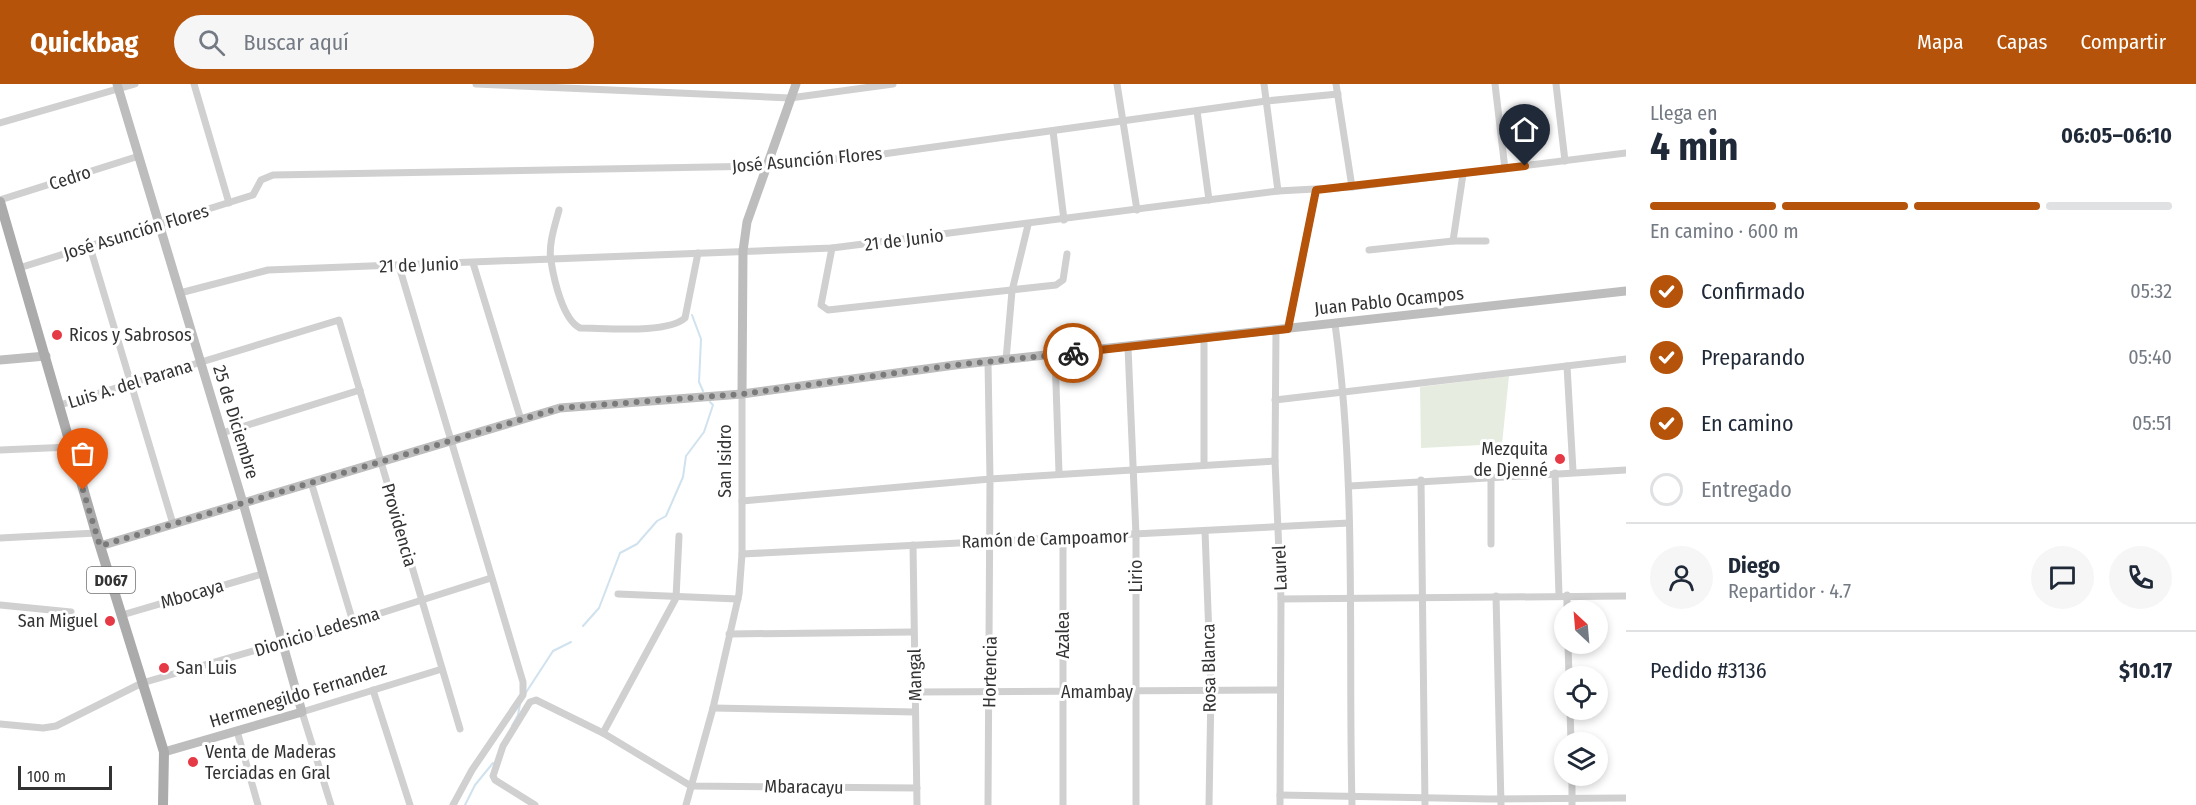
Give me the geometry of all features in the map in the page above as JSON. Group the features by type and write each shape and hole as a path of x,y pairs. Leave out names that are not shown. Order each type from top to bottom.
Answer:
{"main road":[{"name":"D067","path":"0,201 96,533 164,752 163,805"}],"street":[{"path":"0,123 118,87 135,84"},
{"path":"194,84 229,203"},
{"path":"476,84 643,88 790,98 893,84"},
{"name":"San Isidro","path":"686,805 713,708 738,600 742,554 743,251 751,205 796,84"},
{"path":"1117,84 1137,210"},
{"path":"1264,84 1278,191"},
{"path":"1336,84 1352,187"},
{"path":"1495,84 1505,169"},
{"path":"1556,84 1565,161"},
{"name":"25 de Diciembre","path":"118,87 243,503 302,712 332,805"},
{"name":"José Asunción Flores","path":"19,268 253,195 261,180 273,175 766,166 1053,131 1266,101 1338,94"},
{"path":"1197,111 1209,200"},
{"path":"1053,131 1064,220"},
{"name":"21 de Junio","path":"180,293 268,270 473,264 832,248 1028,225 1278,191 1352,187 1626,153"},
{"name":"Cedro","path":"0,201 139,156"},
{"path":"1453,241 1463,174"},
{"path":"1288,329 1316,190"},
{"path":"559,210 550,260 566,315 572,324 580,328 666,327 685,318 698,253"},
{"path":"1006,360 1012,291 1028,225"},
{"path":"1369,250 1453,241 1486,241"},
{"path":"90,247 173,524"},
{"path":"832,248 821,304 828,310 1012,291 1061,283 1067,254"},
{"path":"473,264 521,420"},
{"path":"399,266 449,441 518,664 524,692 472,770 453,805"},
{"name":"Juan Pablo Ocampos","path":"100,546 560,408 742,394 988,362 1626,291"},
{"name":"Luis A. del Parana","path":"60,405 339,320"},
{"name":"Providencia","path":"339,320 460,729"},
{"path":"1335,324 1344,391 1350,486 1352,801"},
{"name":"Laurel","path":"1276,330 1275,460 1281,599 1278,690 1280,805"},
{"path":"1204,338 1204,465"},
{"name":"Lirio","path":"1128,347 1136,535 1136,805"},
{"path":"1055,355 1059,473"},
{"path":"0,360 46,356"},
{"path":"1275,400 1626,359"},
{"name":"Hortencia","path":"988,362 991,540 988,805"},
{"path":"1567,366 1573,471"},
{"path":"222,433 360,390"},
{"path":"0,450 71,447"},
{"path":"742,501 1059,473 1275,460"},
{"path":"1350,486 1555,472 1626,470"},
{"path":"1555,472 1564,600"},
{"path":"1491,476 1491,544"},
{"path":"1421,480 1425,802"},
{"path":"311,482 353,622"},
{"name":"Ramón de Campoamor","path":"742,554 1349,524"},
{"name":"Rosa Blanca","path":"1204,531 1211,690 1209,805"},
{"path":"0,538 96,533"},
{"path":"603,733 676,598 679,536"},
{"name":"Azalea","path":"1063,538 1063,805"},
{"name":"Mangal","path":"913,545 917,805"},
{"name":"Mbocaya","path":"122,615 262,574"},
{"name":"Dionicio Ledesma","path":"0,724 43,728 68,722 142,683 353,622 491,578"},
{"path":"618,594 738,600"},
{"path":"1496,596 1502,802"},
{"path":"1281,599 1626,596"},
{"path":"0,605 71,612"},
{"path":"729,634 914,632"},
{"name":"Hermenegildo Fernandez","path":"164,752 442,669"},
{"path":"373,690 410,805"},
{"name":"Amambay","path":"916,692 1278,690"},
{"path":"536,805 493,777 503,746 530,702 536,700 603,733 691,786"},
{"path":"713,708 915,712"},
{"path":"0,732 8,725"},
{"path":"237,731 258,805"},
{"name":"Mbaracayu","path":"691,786 916,788"},
{"path":"1572,786 1572,802"},
{"path":"1280,795 1352,801 1425,802 1572,802 1626,798"}],"shaded area":[{"path":"1509,376 1502,444 1421,448 1420,387"}],"waterway":[{"path":"692,315 701,339 699,382 703,391"},
{"path":"583,626 599,608 620,553 637,544 657,521 666,516 683,477 686,456 704,432 713,405 710,402"},
{"path":"525,694 553,651 571,642"},
{"path":"512,726 518,715 520,704"},
{"path":"465,805 475,785 493,763"}],"way so far":[{"path":"83,490 100,546 560,408 742,394 955,365 1073,353"}],"place":[{"name":"Ricos y Sabrosos","path":"57,335"},
{"name":"Mezquita de Djenné","path":"1560,459"},
{"name":"San Miguel","path":"110,621"},
{"name":"San Luis","path":"164,668"},
{"name":"Venta de Maderas Terciadas en Gral","path":"193,762"}],"route":[{"path":"1073,353 1288,329 1316,190 1525,166"}]}
